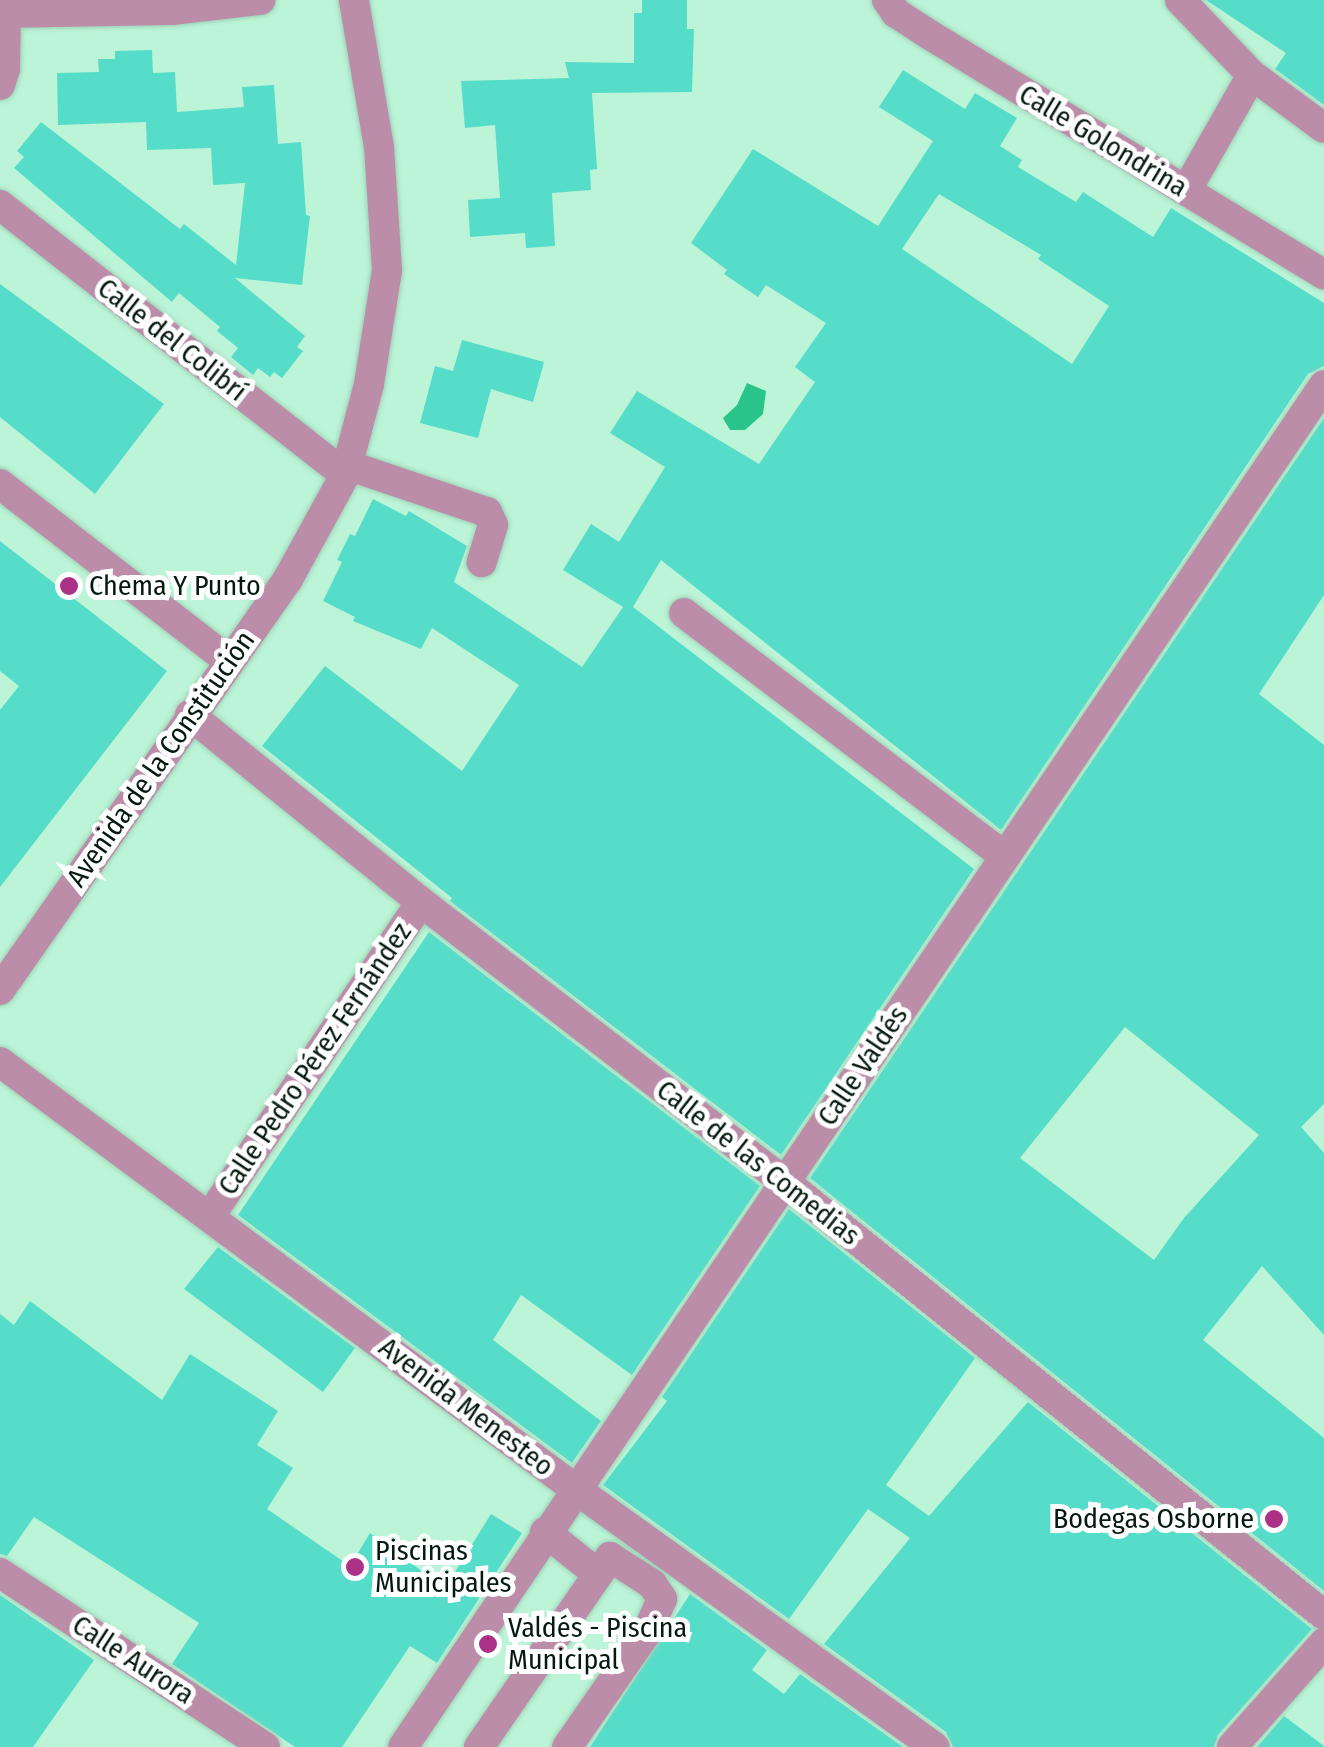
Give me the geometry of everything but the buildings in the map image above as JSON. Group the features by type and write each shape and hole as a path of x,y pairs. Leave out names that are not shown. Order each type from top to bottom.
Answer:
{"street":[{"path":"0,84 5,69 3,13 172,10 260,0"},
{"name":"Avenida de la Constitución","path":"0,990 288,579 346,470 369,384 387,270 379,147 354,0"},
{"name":"Calle Golondrina","path":"886,0 896,13 930,35 1324,275"},
{"path":"1189,3 1252,75 1324,128"},
{"path":"1186,192 1252,75"},
{"name":"Calle del Colibrí","path":"0,205 346,470 487,512 493,525 482,562"},
{"name":"Calle Valdés","path":"402,1747 1324,385"},
{"path":"0,484 229,661"},
{"path":"684,613 1004,856"},
{"name":"Calle de las Comedias","path":"190,716 421,902 785,1182 1324,1615"},
{"name":"Calle Pedro Pérez Fernández","path":"210,1216 421,902"},
{"name":"Avenida Menesteo","path":"0,1062 574,1488 935,1747"},
{"path":"545,1532 598,1574"},
{"path":"479,1747 610,1556 652,1584 662,1599 647,1632 567,1747"},
{"name":"Calle Aurora","path":"0,1573 265,1747"},
{"path":"1232,1747 1324,1643"}],"shaded area":[{"path":"747,383 766,391 763,414 745,430 730,430 723,418 737,405"}],"place":[{"name":"Chema Y Punto","path":"69,586"},
{"name":"Bodegas Osborne","path":"1274,1519"},
{"name":"Piscinas Municipales","path":"355,1567"},
{"name":"Valdés - Piscina Municipal","path":"488,1644"}]}
